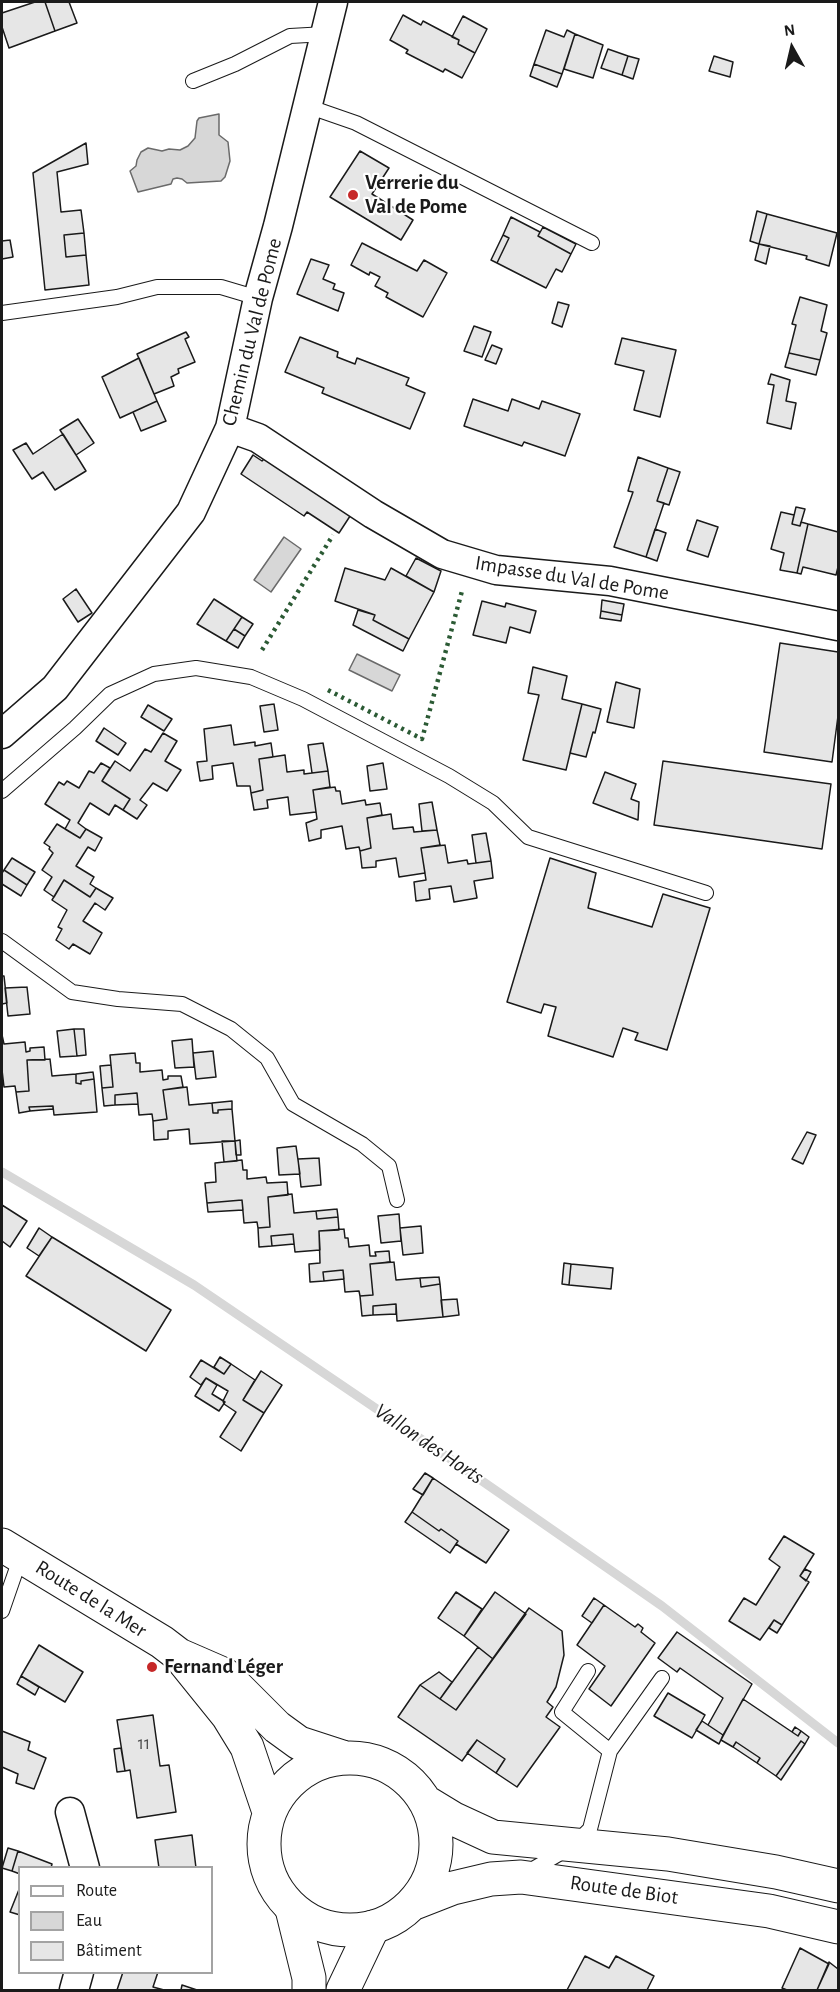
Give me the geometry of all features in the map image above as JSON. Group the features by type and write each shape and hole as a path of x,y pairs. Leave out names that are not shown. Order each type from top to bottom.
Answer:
{"main road":[{"name":"Route de la Mer","path":"11,1551 162,1642 179,1655"},
{"path":"179,1655 225,1675 277,1726 299,1743 342,1757 367,1758 391,1767 411,1782 426,1802 435,1828 436,1856 428,1882 412,1904 394,1918 373,1927 344,1930 316,1923 292,1909 275,1888 265,1864 263,1838 269,1812 281,1791 298,1774 319,1763 342,1757"},
{"path":"179,1655 228,1716 247,1747 269,1812"},
{"name":"Route de Biot","path":"426,1802 454,1819 493,1837 668,1854 776,1872 838,1886"},
{"name":"Route de Biot","path":"412,1904 453,1888 490,1879 521,1877 758,1910 838,1927"},
{"path":"292,1909 309,1978 309,1990"},
{"path":"343,1990 373,1927"}],"street":[{"name":"Chemin du Val de Pome","path":"2,735 55,688 191,512 230,428 258,298 333,2"},
{"name":"Impasse du Val de Pome","path":"230,428 258,438 373,514 442,554 496,570 610,581 838,626"},
{"path":"70,1812 84,1866"},
{"path":"74,1990 78,1974"}],"lane":[{"path":"194,81 235,64 290,36 326,34"},
{"path":"307,106 356,123 592,243"},
{"path":"2,313 117,297 158,287 221,287 258,298"},
{"path":"2,791 75,728 110,694 154,674 196,668 251,677 303,699 449,776 493,803 528,837 706,893"},
{"path":"2,941 72,992 118,999 182,1004 231,1029 267,1058 293,1104 362,1144 389,1166 397,1200"},
{"path":"2,1611 11,1551"},
{"path":"588,1671 562,1712 610,1751"},
{"path":"521,1877 574,1845 590,1829 610,1751 662,1678"}],"water":[{"path":"219,114 219,135 228,142 230,161 225,177 221,181 187,183 177,178 173,179 171,184 138,192 130,171 136,166 141,152 148,148 162,151 180,150 188,146 195,138 199,118"},
{"path":"284,537 301,549 271,592 254,580"},
{"path":"357,654 400,675 392,691 349,670"}],"building":[{"path":"35,2 45,2 55,31 9,48 2,27 2,13"},
{"path":"45,2 69,2 77,23 55,31"},
{"path":"403,15 421,25 423,21 459,40 458,44 475,53 462,78 445,69 443,72 406,53 408,50 390,40"},
{"path":"463,16 487,29 475,53 458,44 459,40 452,37"},
{"path":"546,30 564,37 567,30 575,34 562,74 534,64"},
{"path":"575,34 603,45 593,78 564,69"},
{"path":"608,49 628,56 622,75 601,68"},
{"path":"628,56 639,59 633,79 622,75"},
{"path":"714,56 733,62 730,77 709,71"},
{"path":"534,64 562,74 557,87 530,76"},
{"path":"86,143 88,164 57,172 61,212 81,210 84,233 64,235 66,257 86,255 89,285 45,290 33,173"},
{"name":"Verrerie du Val de Pome","path":"360,151 389,168 372,194 413,220 401,240 330,197"},
{"path":"757,211 767,214 759,244 750,241"},
{"path":"767,214 837,233 829,266 806,259 807,256 759,244"},
{"path":"511,217 540,232 538,236 571,254 562,272 556,269 546,288 497,263 509,238 503,235"},
{"path":"543,227 576,244 571,254 538,236"},
{"path":"84,233 86,255 66,257 64,235"},
{"path":"503,235 509,238 497,263 491,260"},
{"path":"10,240 13,257 2,259 2,241"},
{"path":"362,243 417,271 424,260 447,273 423,317 386,297 388,293 375,286 380,277 370,272 369,275 351,265"},
{"path":"759,244 770,246 766,264 755,260"},
{"path":"311,259 329,265 323,279 335,284 333,289 344,293 338,311 297,294"},
{"path":"800,297 827,305 821,331 827,333 820,360 789,353 796,325 792,324"},
{"path":"558,302 569,305 562,327 552,323"},
{"path":"474,326 491,332 482,357 464,351"},
{"path":"186,332 189,337 185,339 195,362 178,369 179,373 171,377 174,386 154,394 137,354"},
{"path":"300,337 338,352 337,357 355,364 357,358 409,378 406,385 425,393 410,429 322,393 324,388 285,372"},
{"path":"622,338 676,350 660,417 634,410 644,371 615,364"},
{"path":"492,345 502,349 496,364 485,360"},
{"path":"789,353 820,360 816,375 785,367"},
{"path":"139,358 157,401 120,418 102,377"},
{"path":"771,374 790,380 786,401 796,403 791,429 767,423 774,385 768,384"},
{"path":"473,399 508,411 512,399 539,409 542,401 580,414 565,456 524,442 522,446 464,426"},
{"path":"157,401 166,421 141,431 133,412"},
{"path":"78,419 94,443 76,455 60,430"},
{"path":"63,434 86,471 55,490 43,472 32,479 13,450 26,443 33,454"},
{"path":"253,455 262,461 266,457 354,510 339,533 307,512 304,516 241,474"},
{"path":"638,457 668,468 657,501 664,503 646,557 614,547 633,492 628,491"},
{"path":"668,468 680,472 669,505 657,501"},
{"path":"796,507 805,509 800,526 792,524"},
{"path":"781,512 794,515 792,524 800,526 801,522 808,524 797,573 780,570 784,553 771,549"},
{"path":"697,520 718,527 708,557 687,550"},
{"path":"808,524 838,532 836,575 803,567 801,574 797,573"},
{"path":"655,529 666,533 657,561 646,557"},
{"path":"416,558 441,571 434,592 406,576"},
{"path":"345,568 385,580 391,568 434,592 409,639 373,620 375,615 335,601"},
{"path":"76,589 92,613 78,622 63,599"},
{"path":"214,599 242,617 226,641 197,624"},
{"path":"602,600 624,604 622,615 601,611"},
{"path":"482,601 505,607 506,603 536,611 530,633 510,627 506,643 473,635"},
{"path":"358,610 375,615 373,620 409,639 403,651 353,625"},
{"path":"601,611 622,615 621,621 600,618"},
{"path":"242,617 253,624 245,636 234,629"},
{"path":"234,629 245,636 238,648 226,641"},
{"path":"780,643 838,652 838,716 832,762 764,752"},
{"path":"533,667 567,676 562,699 582,704 566,770 523,760 539,695 528,693"},
{"path":"616,682 640,689 634,728 607,722"},
{"path":"274,704 278,730 264,732 260,706"},
{"path":"582,704 601,709 586,757 570,753"},
{"path":"148,705 172,719 164,731 141,717"},
{"path":"231,725 234,745 255,742 255,746 271,743 273,757 259,759 263,790 251,793 250,786 237,786 233,763 212,766 213,779 200,781 197,762 207,761 204,729"},
{"path":"104,728 126,743 118,755 96,741"},
{"path":"163,733 177,741 165,761 181,770 167,791 153,783 140,800 147,805 137,819 123,810 130,799 102,781 115,761 130,771 145,749 151,752"},
{"path":"323,743 328,771 312,773 308,745"},
{"path":"285,755 287,772 304,770 304,774 328,771 330,787 313,790 316,812 290,815 288,797 267,800 268,808 254,810 251,793 263,790 259,759"},
{"path":"663,761 831,784 822,849 654,825"},
{"path":"101,763 110,768 102,781 130,799 123,810 115,805 109,815 90,803 78,823 86,829 80,838 65,829 70,820 45,804 59,782 64,785 67,781 79,788 89,771 94,773"},
{"path":"383,763 387,789 370,791 367,766"},
{"path":"605,772 636,784 631,799 639,802 638,820 593,803"},
{"path":"335,787 336,791 340,791 342,804 365,800 366,805 380,803 382,815 367,818 371,848 360,851 359,847 346,849 342,826 321,830 321,838 309,841 306,823 317,819 313,790"},
{"path":"432,802 437,830 422,831 419,804"},
{"path":"391,814 393,829 413,827 414,832 437,830 440,845 421,848 425,873 399,877 396,858 376,861 376,867 362,868 360,851 371,848 367,818"},
{"path":"57,824 80,838 86,829 102,838 95,851 88,847 76,866 94,877 90,884 96,888 90,897 64,880 54,897 44,890 52,877 42,870 53,853 44,843"},
{"path":"486,833 491,861 476,863 472,835"},
{"path":"445,845 448,863 467,860 468,864 491,861 493,878 474,881 477,898 454,902 451,886 429,889 430,899 416,901 414,882 426,880 421,848"},
{"path":"12,858 35,872 27,885 4,870"},
{"path":"550,858 596,873 588,908 652,927 663,894 710,908 667,1050 635,1040 638,1033 623,1028 613,1057 548,1036 556,1007 544,1004 541,1013 507,1002"},
{"path":"4,870 27,885 21,896 2,884"},
{"path":"64,880 90,897 96,888 113,898 105,910 95,903 83,921 102,933 90,954 73,944 69,949 56,940 62,929 58,927 67,910 52,900"},
{"path":"2,976 4,976 7,1003 2,1004"},
{"path":"27,987 30,1014 8,1016 5,988"},
{"path":"74,1029 84,1029 86,1055 77,1056"},
{"path":"74,1029 77,1056 60,1057 57,1031"},
{"path":"2,1035 4,1044 25,1042 26,1052 30,1051 30,1048 44,1047 45,1060 27,1060 29,1091 16,1092 15,1086 4,1087"},
{"path":"192,1039 194,1067 175,1068 172,1041"},
{"path":"213,1051 216,1077 196,1079 193,1053"},
{"path":"135,1053 136,1063 140,1063 140,1072 162,1070 163,1080 168,1079 168,1076 181,1076 183,1087 163,1090 167,1119 153,1121 152,1114 139,1115 137,1093 115,1095 115,1105 104,1106 102,1088 113,1087 110,1055"},
{"path":"50,1059 52,1076 76,1074 76,1083 81,1084 81,1081 94,1079 97,1112 54,1115 53,1106 29,1107 30,1111 19,1113 16,1092 29,1091 27,1060"},
{"path":"111,1065 113,1087 102,1088 100,1066"},
{"path":"93,1072 94,1079 81,1081 81,1084 76,1083 76,1074"},
{"path":"187,1087 189,1105 212,1103 213,1113 218,1113 218,1110 232,1109 235,1141 190,1144 189,1129 168,1131 168,1139 154,1140 153,1121 167,1119 163,1090"},
{"path":"137,1093 138,1104 115,1105 115,1095"},
{"path":"232,1101 232,1109 218,1110 218,1113 213,1113 212,1103"},
{"path":"53,1106 53,1109 30,1111 29,1107"},
{"path":"807,1132 816,1135 803,1164 792,1159"},
{"path":"240,1140 241,1155 236,1155 235,1141"},
{"path":"222,1141 235,1141 237,1161 224,1162"},
{"path":"296,1146 300,1174 279,1175 277,1148"},
{"path":"319,1158 321,1185 301,1187 298,1159"},
{"path":"242,1160 243,1170 247,1170 247,1179 266,1177 267,1183 287,1182 288,1195 268,1197 270,1227 258,1228 257,1222 244,1223 242,1200 207,1203 205,1183 216,1182 215,1163"},
{"path":"292,1194 294,1213 316,1211 317,1219 338,1217 339,1230 319,1231 320,1250 295,1252 293,1234 271,1236 272,1246 259,1247 258,1228 270,1227 268,1197"},
{"path":"242,1200 243,1210 208,1212 207,1203"},
{"path":"2,1205 27,1221 10,1247 2,1241"},
{"path":"337,1209 338,1217 317,1219 316,1211"},
{"path":"399,1214 401,1241 381,1243 378,1216"},
{"path":"421,1226 423,1253 403,1255 400,1228"},
{"path":"39,1228 52,1237 39,1256 27,1248"},
{"path":"344,1229 349,1247 369,1245 370,1256 376,1256 375,1252 389,1251 390,1262 370,1264 373,1295 360,1296 359,1291 345,1292 343,1270 323,1272 324,1281 310,1282 309,1264 320,1263 319,1231"},
{"path":"293,1234 294,1244 272,1246 271,1236"},
{"path":"52,1237 171,1310 146,1351 26,1276"},
{"path":"394,1262 396,1280 420,1278 421,1287 440,1284 443,1317 397,1321 396,1304 373,1306 373,1315 362,1316 360,1296 373,1295 370,1264"},
{"path":"564,1263 571,1264 569,1285 562,1284"},
{"path":"571,1264 613,1268 611,1289 569,1285"},
{"path":"343,1270 344,1279 324,1281 323,1272"},
{"path":"439,1277 440,1284 421,1287 420,1278"},
{"path":"457,1299 459,1315 443,1317 441,1300"},
{"path":"396,1304 396,1314 373,1315 373,1306"},
{"path":"220,1357 231,1364 224,1374 214,1367"},
{"path":"201,1360 224,1374 231,1364 255,1380 243,1400 264,1413 241,1451 220,1437 236,1412 224,1404 223,1401 228,1391 206,1378 201,1385 190,1377"},
{"path":"261,1371 282,1385 264,1413 243,1400"},
{"path":"206,1378 217,1385 212,1394 225,1402 219,1411 195,1396"},
{"path":"425,1473 433,1478 423,1495 413,1489"},
{"path":"433,1478 509,1530 486,1563 456,1544 458,1541 441,1529 439,1531 412,1512"},
{"path":"412,1512 458,1541 450,1553 405,1522"},
{"path":"784,1536 814,1554 800,1576 809,1582 782,1625 774,1620 760,1640 729,1621 744,1598 756,1605 780,1567 769,1559"},
{"path":"805,1569 811,1572 806,1581 800,1576"},
{"path":"456,1592 482,1609 464,1636 438,1618"},
{"path":"495,1592 526,1614 493,1659 464,1636"},
{"path":"594,1598 604,1605 592,1623 582,1616"},
{"path":"604,1605 635,1627 638,1624 643,1628 641,1632 655,1643 611,1706 589,1689 605,1666 577,1645"},
{"path":"529,1608 562,1631 564,1655 556,1687 547,1702 553,1707 546,1717 560,1727 517,1787 496,1773 505,1759 477,1740 462,1761 398,1717 420,1685 456,1710"},
{"path":"774,1620 782,1625 777,1633 769,1628"},
{"path":"677,1632 752,1684 723,1735 708,1725 723,1698 680,1668 677,1672 658,1658"},
{"path":"39,1645 83,1672 65,1702 21,1676"},
{"path":"478,1647 493,1659 456,1710 440,1699"},
{"path":"439,1672 452,1682 440,1699 420,1685"},
{"path":"21,1676 39,1687 35,1695 17,1684"},
{"path":"668,1693 705,1715 692,1738 654,1716"},
{"path":"743,1699 798,1736 801,1731 809,1737 805,1744 801,1741 776,1776 757,1763 760,1758 736,1742 733,1747 721,1740"},
{"path":"153,1715 160,1766 169,1765 176,1812 137,1818 130,1770 125,1771 117,1720"},
{"path":"702,1721 723,1735 719,1744 696,1730"},
{"path":"795,1727 801,1731 798,1736 792,1732"},
{"path":"2,1731 30,1742 28,1750 46,1758 34,1789 16,1783 18,1774 2,1767"},
{"path":"477,1740 505,1759 496,1773 467,1753"},
{"path":"801,1741 805,1744 781,1780 776,1776"},
{"path":"736,1742 760,1758 757,1763 733,1747"},
{"path":"121,1748 125,1771 117,1772 114,1749"},
{"path":"192,1835 196,1866 159,1866 155,1840"},
{"path":"8,1848 18,1851 12,1871 2,1868"},
{"path":"18,1851 52,1864 52,1866 18,1866 18,1873 12,1871"},
{"path":"18,1892 18,1914 10,1912"},
{"path":"800,1948 829,1964 817,1990 782,1988"},
{"path":"585,1956 609,1968 616,1956 654,1976 647,1990 567,1990"},
{"path":"829,1962 838,1969 838,1990 817,1990"},
{"path":"122,1974 157,1974 153,1987 164,1990 117,1990"},
{"path":"182,1985 197,1990 181,1990"}],"waterway":[{"name":"Vallon des Horts","path":"2,1172 194,1285 449,1458 662,1606 838,1743"}],"hedge":[{"path":"262,650 333,535"},
{"path":"328,690 422,739 462,591"}],"place":[{"name":"Verrerie du Val de Pome","path":"353,195"},
{"name":"Fernand Léger","path":"152,1667"}]}
